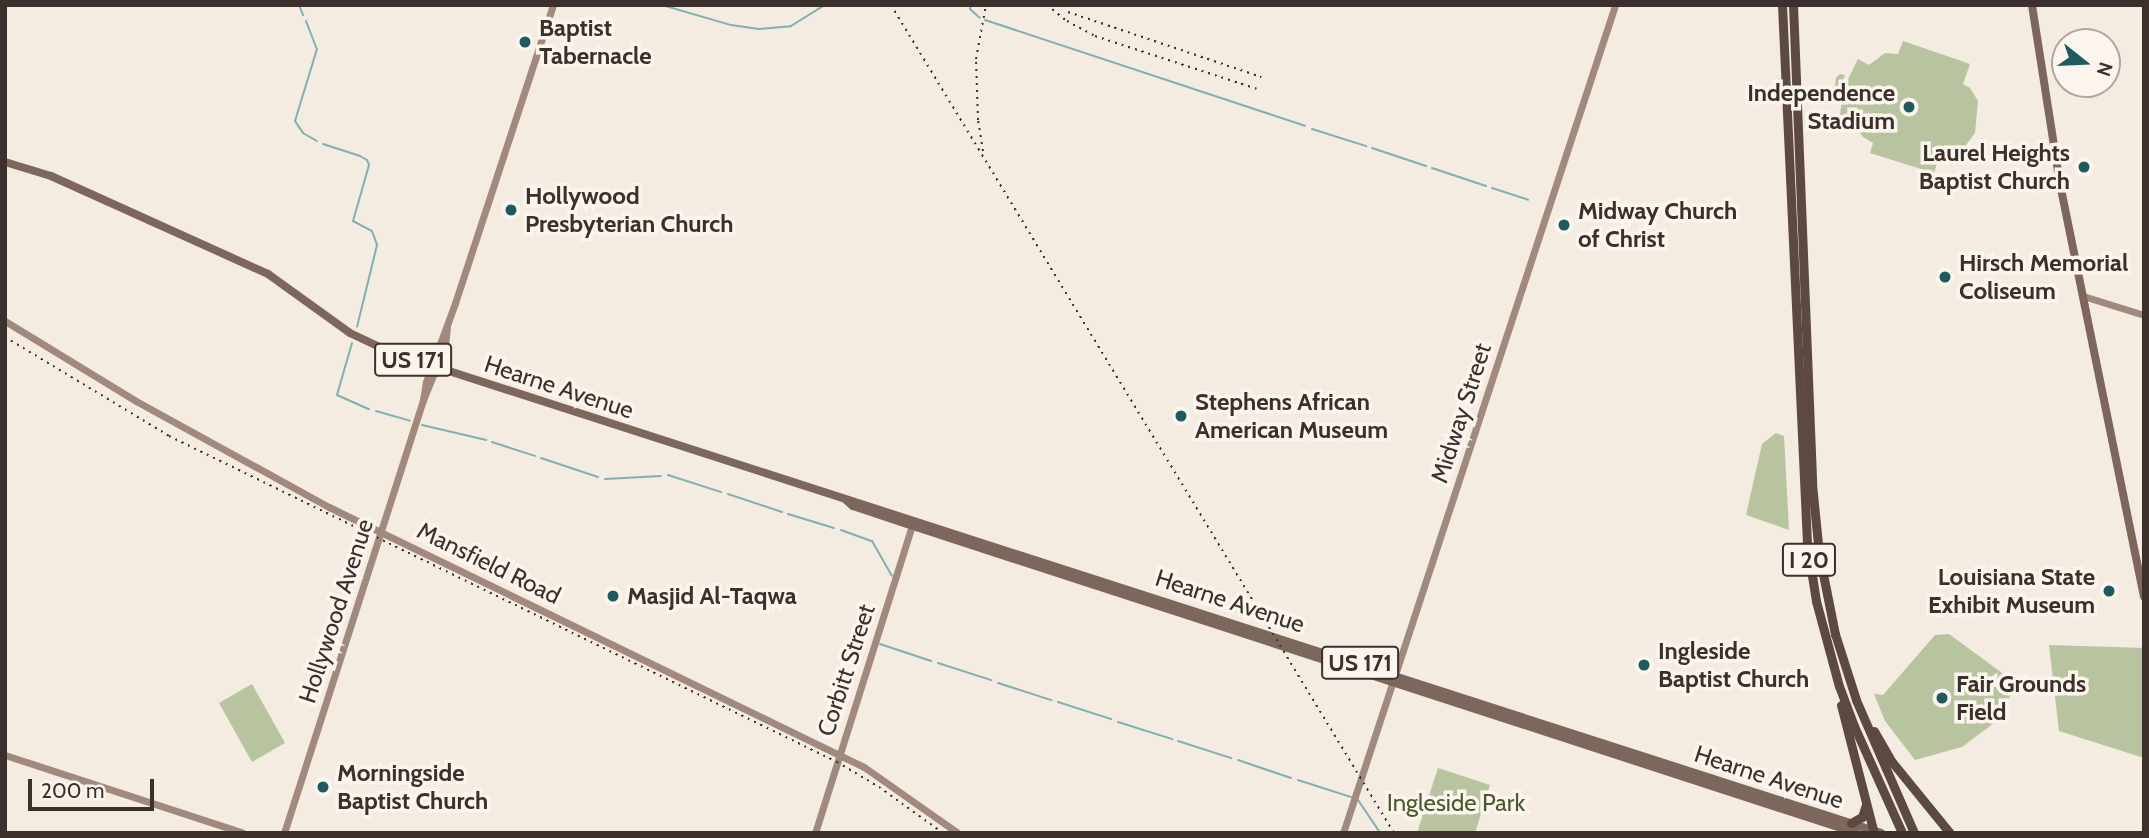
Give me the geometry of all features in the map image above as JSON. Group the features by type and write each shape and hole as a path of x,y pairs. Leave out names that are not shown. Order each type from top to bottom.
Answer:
{"highway":[{"name":"I 20","path":"1782,5 1791,261 1806,541 1816,601 1839,685 1901,829"},
{"name":"I 20","path":"1793,5 1815,519 1835,634 1867,729 1913,831"},
{"path":"1835,634 1882,747 1950,833"},
{"path":"1839,685 1840,703 1876,832"},
{"path":"1853,828 1862,817 1866,803"}],"main road":[{"name":"Hollywood Avenue","path":"284,833 553,5"},
{"name":"Midway Street","path":"1343,833 1615,5"},
{"path":"2032,5 2052,137 2144,597"},
{"name":"Hearne Avenue","path":"5,162 51,176 268,274 350,333 380,348 846,500 853,506 914,522 1853,828 1876,832"},
{"path":"2083,296 2144,314"},
{"name":"Mansfield Road","path":"5,321 147,407 381,532 839,754 893,786 958,833"},
{"name":"Corbitt Street","path":"815,833 914,522"},
{"path":"5,755 243,833"}],"green space":[{"name":"Independence Stadium","path":"1903,41 1970,64 1963,84 1970,88 1978,101 1975,133 1960,153 1939,157 1934,173 1870,153 1873,143 1863,137 1855,126 1853,116 1840,115 1843,90 1840,89 1838,94 1834,92 1836,78 1840,74 1845,75 1843,80 1847,81 1858,59 1869,65 1885,53 1898,54"},
{"path":"1776,433 1784,436 1789,530 1746,515 1762,444"},
{"name":"Fair Grounds Field","path":"1949,634 2013,681 2015,688 1994,723 1962,747 1915,760 1885,721 1874,694 1883,695 1935,635"},
{"path":"2049,645 2144,648 2144,758 2059,731"},
{"path":"252,684 285,743 252,762 219,703"},
{"name":"Ingleside Park","path":"1438,768 1490,785 1475,833 1417,833"}],"waterway":[{"path":"299,5 303,15"},
{"path":"662,5 731,25 759,29 791,26 824,5"},
{"path":"863,5 871,5"},
{"path":"971,5 970,9 980,18"},
{"path":"985,20 1305,126"},
{"path":"306,21 317,49 295,121 303,133 317,141"},
{"path":"1312,129 1366,146"},
{"path":"323,144 360,156 367,160 369,165 353,221 372,231 377,245 357,327"},
{"path":"1372,148 1426,166"},
{"path":"1432,168 1486,186"},
{"path":"1492,188 1528,200"},
{"path":"352,343 337,395 369,409"},
{"path":"376,411 410,421"},
{"path":"422,425 486,440"},
{"path":"492,442 535,456"},
{"path":"541,458 598,477"},
{"path":"668,475 721,492"},
{"path":"605,479 661,476"},
{"path":"728,494 782,512"},
{"path":"788,514 834,528"},
{"path":"841,530 872,541 892,576"},
{"path":"880,644 931,661"},
{"path":"938,663 991,680"},
{"path":"998,683 1051,700"},
{"path":"1058,702 1111,719"},
{"path":"1118,722 1172,739"},
{"path":"1178,741 1231,758"},
{"path":"1238,760 1291,778"},
{"path":"1298,780 1351,797"},
{"path":"1358,800 1380,833"}],"railway":[{"path":"891,5 1394,833"},
{"path":"983,151 978,120 976,59 986,5"},
{"path":"1047,5 1067,21 1095,36 1257,89"},
{"path":"1068,12 1261,77"},
{"path":"5,337 169,436 837,762 879,787 943,833"}],"place":[{"name":"Baptist Tabernacle","path":"525,42"},
{"name":"Independence Stadium","path":"1909,107"},
{"name":"Laurel Heights Baptist Church","path":"2084,167"},
{"name":"Hollywood Presbyterian Church","path":"511,210"},
{"name":"Midway Church of Christ","path":"1564,225"},
{"name":"Hirsch Memorial Coliseum","path":"1945,277"},
{"name":"Stephens African American Museum","path":"1181,416"},
{"name":"Louisiana State Exhibit Museum","path":"2109,591"},
{"name":"Masjid Al-Taqwa","path":"613,596"},
{"name":"Ingleside Baptist Church","path":"1644,665"},
{"name":"Fair Grounds Field","path":"1942,698"},
{"name":"Morningside Baptist Church","path":"323,787"}]}
